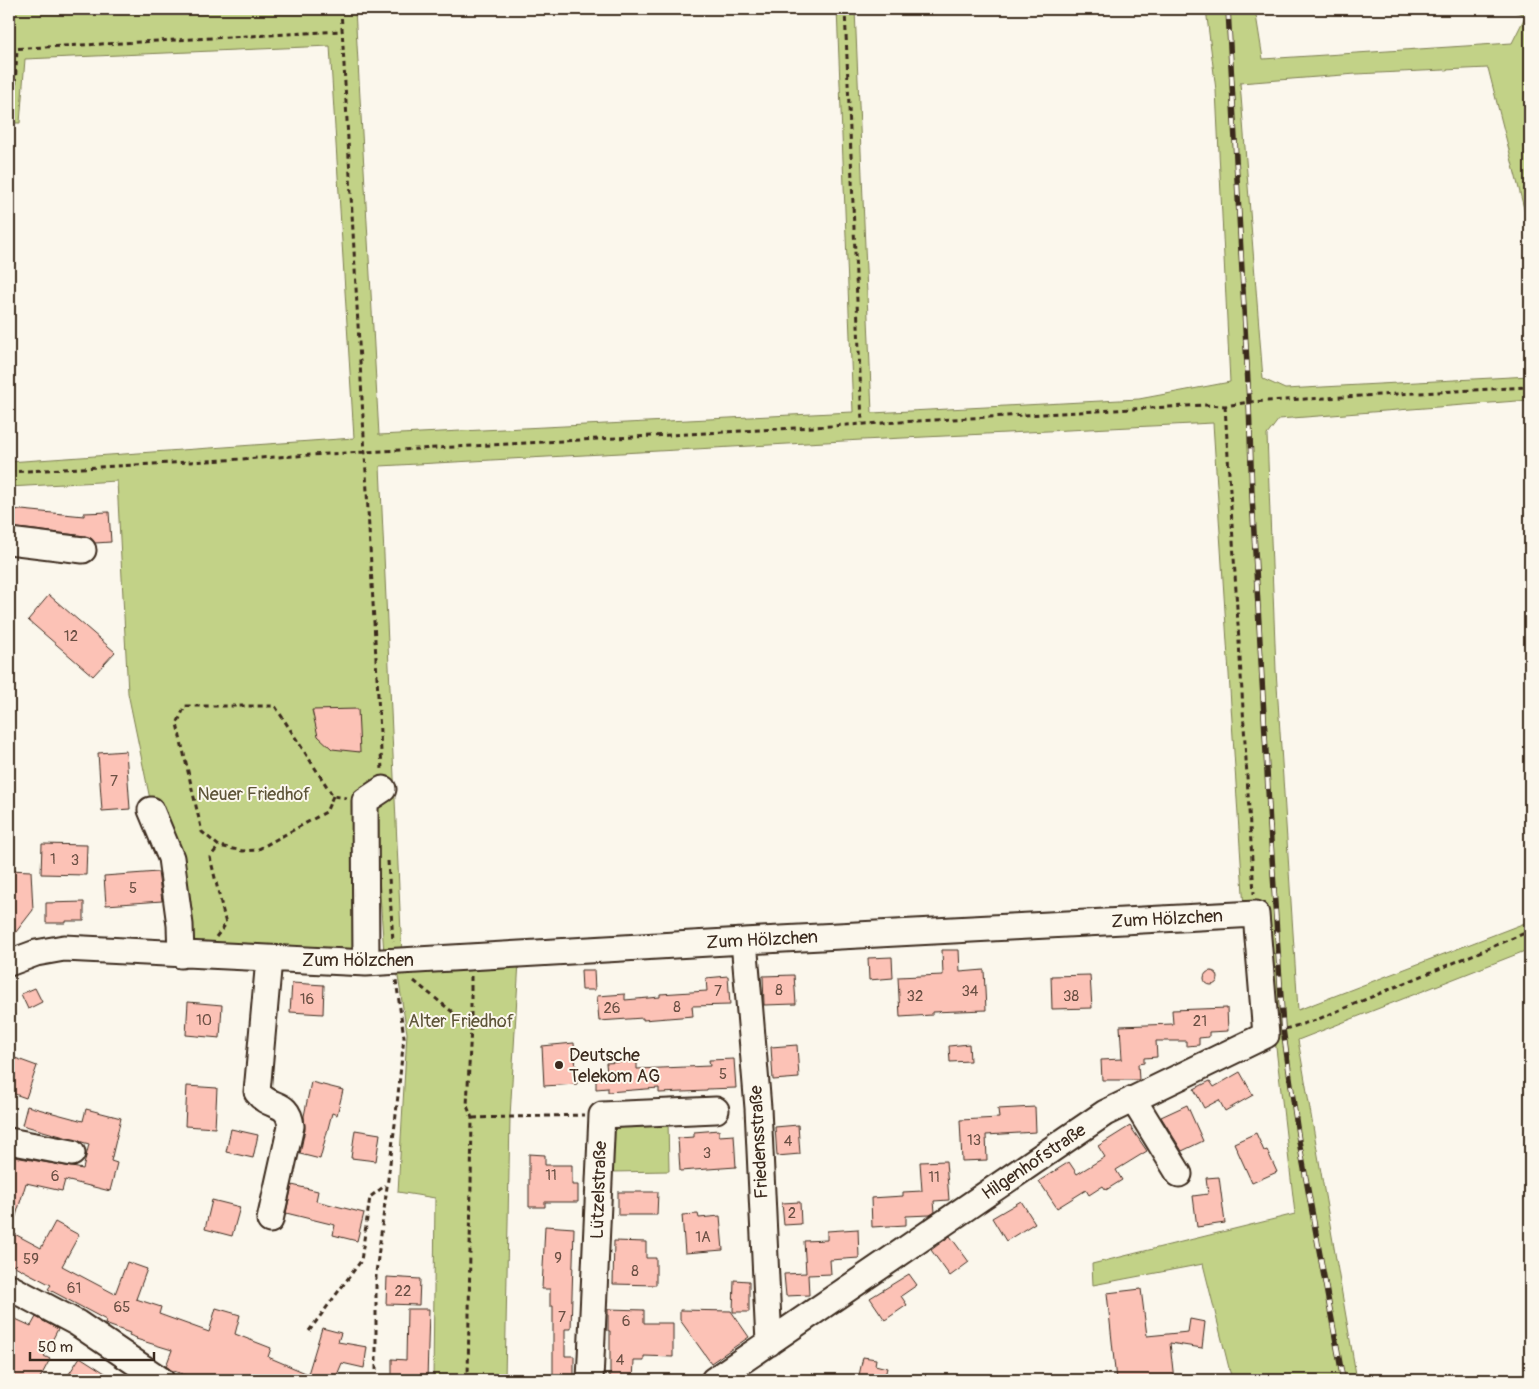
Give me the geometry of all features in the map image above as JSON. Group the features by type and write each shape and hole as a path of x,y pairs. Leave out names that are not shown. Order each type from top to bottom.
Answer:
{"street":[{"path":"9,541 82,550"},
{"path":"366,963 374,795"},
{"path":"151,810 171,858 180,925 192,955"},
{"name":"Zum Hölzchen","path":"9,963 36,953 64,948 366,963 1256,914"},
{"path":"1256,914 1266,1035"},
{"name":"Friedensstraße","path":"744,941 758,1108 769,1343"},
{"path":"269,959 257,1092 263,1100 283,1108 289,1115 290,1126 270,1220"},
{"name":"Hilgenhofstraße","path":"714,1380 1105,1113 1266,1035"},
{"path":"1133,1099 1179,1174"},
{"path":"602,1114 716,1110"},
{"name":"Lützelstraße","path":"590,1380 602,1114"},
{"path":"9,1141 72,1153"},
{"path":"9,1287 77,1323 161,1380"}],"path":[{"path":"341,9 379,717"},
{"path":"845,9 862,423"},
{"path":"9,49 342,31"},
{"path":"9,210 17,49"},
{"path":"9,472 862,423 1204,405 1225,406 1249,402 1530,387"},
{"path":"1225,406 1256,914"},
{"path":"185,706 275,706 333,796 326,812 257,850 243,851 219,846 202,832 177,724 185,706"},
{"path":"333,796 374,795"},
{"path":"192,955 226,924 210,857 219,846"},
{"path":"1266,1035 1316,1020 1530,931"},
{"path":"394,961 406,974 471,1027"},
{"path":"376,1370 376,1273 404,1037 394,961"},
{"path":"468,1380 472,1118 467,1106 471,1027 471,974"},
{"path":"472,1118 602,1114"},
{"path":"309,1331 361,1261 370,1197 387,1184"}],"green space":[{"name":"Neuer Friedhof","path":"9,9 355,9 379,435 853,412 837,9 855,9 872,413 1139,399 1230,382 1216,90 1206,9 1255,9 1263,59 1512,43 1526,15 1506,9 1530,9 1530,232 1488,68 1356,74 1240,83 1263,379 1285,389 1530,376 1530,400 1279,419 1267,435 1276,670 1298,1010 1530,921 1530,949 1298,1040 1357,1380 1232,1380 1203,1264 1093,1285 1092,1264 1295,1214 1275,1039 1244,909 1213,423 380,466 402,955 384,954 374,801 355,954 180,944 128,693 117,481 9,487 9,462 354,438 330,46 25,59 20,123 9,123"},
{"name":"Alter Friedhof","path":"519,961 510,1117 505,1380 433,1380 435,1198 398,1192 407,1033 397,970"},
{"path":"668,1120 669,1171 611,1172 610,1121"}],"building":[{"path":"11,509 84,516 84,513 109,512 111,542 95,543 91,538 85,536 9,527"},
{"path":"49,595 115,652 93,676 28,620"},
{"path":"358,709 360,752 332,749 318,736 312,710"},
{"path":"126,751 130,809 102,811 98,753"},
{"path":"42,844 87,845 86,875 41,874"},
{"path":"9,870 31,871 33,910 9,941"},
{"path":"158,872 162,901 106,905 104,876"},
{"path":"84,902 84,921 46,923 46,903"},
{"path":"942,950 959,950 960,972 984,970 986,1010 932,1012 932,1015 900,1017 898,977 943,975"},
{"path":"892,957 893,978 869,980 868,958"},
{"path":"581,970 594,970 595,990 582,990"},
{"path":"1208,971 1214,971 1218,978 1214,985 1208,985 1204,981 1204,975"},
{"path":"794,975 796,1004 764,1005 763,976"},
{"path":"1090,975 1092,1008 1052,1009 1051,976"},
{"path":"728,976 730,1005 692,1006 693,1016 599,1021 597,996 625,994 625,1000 660,997 660,994 707,991 706,978"},
{"path":"292,983 324,985 323,1014 290,1012"},
{"path":"35,988 42,1002 28,1009 21,994"},
{"path":"188,1002 222,1005 220,1038 186,1035"},
{"path":"1227,1008 1228,1031 1209,1032 1209,1037 1199,1038 1199,1045 1186,1046 1186,1041 1156,1041 1157,1057 1144,1058 1144,1063 1138,1064 1139,1080 1102,1080 1101,1060 1122,1059 1120,1026 1173,1024 1172,1010"},
{"name":"Deutsche Telekom AG","path":"574,1043 577,1084 544,1086 542,1046"},
{"path":"969,1044 970,1061 950,1062 949,1046"},
{"path":"797,1045 799,1078 773,1080 771,1047"},
{"path":"15,1058 37,1066 26,1098 9,1092 9,1066 12,1067"},
{"path":"734,1059 736,1088 659,1093 659,1088 608,1092 608,1088 596,1089 596,1074 607,1073 606,1063 637,1061 637,1069 710,1066 709,1060"},
{"path":"1240,1072 1253,1095 1225,1111 1219,1100 1204,1108 1194,1089 1210,1081 1214,1087"},
{"path":"311,1082 343,1090 337,1115 332,1113 320,1159 300,1154 305,1129 304,1116"},
{"path":"187,1086 217,1088 215,1128 185,1126"},
{"path":"1187,1105 1203,1141 1182,1151 1161,1117"},
{"path":"27,1106 83,1121 86,1109 121,1118 111,1161 117,1163 110,1191 65,1180 62,1191 26,1183 12,1229 9,1228 9,1156 83,1169 89,1144 22,1125"},
{"path":"1035,1107 1036,1132 986,1135 987,1160 962,1161 960,1120 999,1118 998,1109"},
{"path":"798,1125 800,1154 777,1156 775,1127"},
{"path":"1130,1126 1147,1151 1116,1170 1122,1180 1106,1190 1103,1186 1089,1195 1086,1190 1057,1208 1039,1181 1069,1162 1077,1174 1105,1157 1098,1146"},
{"path":"231,1129 258,1135 253,1158 226,1152"},
{"path":"355,1130 380,1134 376,1161 351,1158"},
{"path":"719,1130 719,1136 734,1135 736,1167 680,1171 678,1138 694,1137 694,1132"},
{"path":"1256,1133 1264,1151 1267,1150 1277,1172 1252,1183 1234,1143"},
{"path":"529,1154 545,1155 545,1165 572,1165 572,1185 578,1185 578,1202 545,1202 545,1207 529,1207"},
{"path":"946,1161 949,1200 934,1201 935,1212 930,1215 906,1216 906,1225 872,1227 871,1198 903,1196 903,1192 922,1191 920,1162"},
{"path":"1219,1177 1225,1223 1197,1227 1193,1196 1208,1194 1206,1178"},
{"path":"292,1185 318,1191 316,1201 364,1213 357,1241 333,1235 335,1225 286,1213"},
{"path":"618,1192 658,1192 657,1215 618,1215"},
{"path":"212,1200 240,1207 232,1236 205,1229"},
{"path":"1021,1201 1035,1223 1006,1241 992,1218"},
{"path":"800,1202 801,1224 784,1225 782,1203"},
{"path":"698,1214 699,1218 720,1216 723,1250 685,1253 682,1215"},
{"path":"55,1222 79,1235 62,1266 115,1294 127,1262 147,1269 136,1299 161,1307 159,1314 209,1332 216,1308 240,1315 235,1334 271,1348 268,1357 308,1374 322,1328 341,1333 338,1342 367,1347 364,1368 342,1363 335,1380 199,1380 171,1370 166,1366 172,1350 136,1339 129,1335 130,1333 105,1324 106,1320 48,1289 51,1285 9,1263 9,1231 41,1248"},
{"path":"545,1226 574,1228 571,1329 565,1329 565,1356 574,1356 574,1380 553,1380 553,1306 550,1306 550,1289 542,1289"},
{"path":"858,1229 859,1258 830,1260 831,1274 808,1275 809,1295 786,1296 784,1274 806,1273 804,1241 827,1240 827,1231"},
{"path":"950,1236 969,1262 950,1276 931,1250"},
{"path":"614,1241 646,1242 646,1258 656,1258 656,1285 613,1284"},
{"path":"909,1274 917,1285 901,1296 907,1305 885,1320 870,1298"},
{"path":"387,1277 420,1279 419,1305 386,1304"},
{"path":"734,1280 749,1281 749,1312 733,1312"},
{"path":"1141,1289 1147,1336 1188,1332 1190,1319 1205,1322 1202,1348 1170,1343 1174,1380 1116,1380 1107,1293"},
{"path":"407,1309 429,1309 427,1380 392,1380 392,1359 406,1360"},
{"path":"608,1309 644,1310 644,1323 673,1323 673,1357 644,1356 644,1361 634,1361 633,1380 610,1380"},
{"path":"680,1310 731,1311 749,1337 711,1363 680,1320"},
{"path":"9,1316 31,1326 36,1317 58,1329 44,1356 50,1359 39,1380 9,1380"},
{"path":"80,1357 116,1380 65,1380"},
{"path":"863,1357 876,1359 875,1365 887,1368 884,1380 858,1380"}],"railway":[{"path":"1228,9 1249,402 1252,496 1283,1029 1299,1141 1343,1380"}],"place":[{"name":"Deutsche Telekom AG","path":"559,1065"}]}
